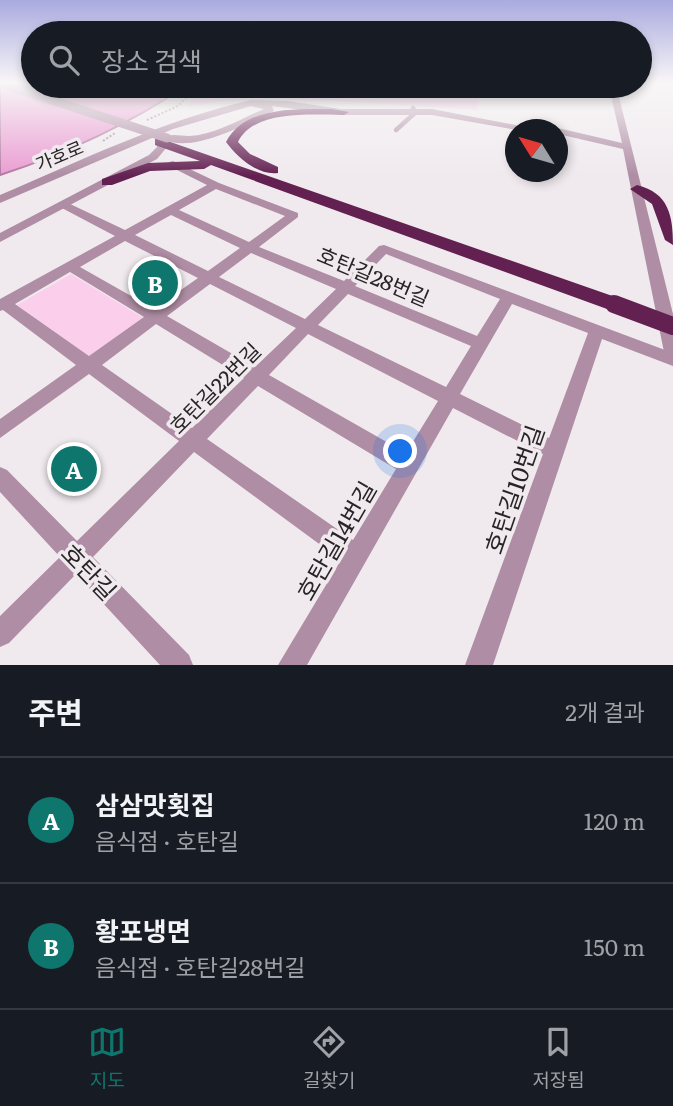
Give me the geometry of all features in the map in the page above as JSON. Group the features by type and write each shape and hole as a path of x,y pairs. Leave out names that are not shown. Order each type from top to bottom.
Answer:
{"highway":[{"path":"299,188 245,157 232,142 233,136 267,117 318,113"},
{"path":"165,136 299,188 615,297 673,311"},
{"path":"107,182 148,167 173,164 208,165 299,188"},
{"path":"637,189 659,202 673,240"},
{"path":"615,297 673,326"}],"street":[{"path":"84,113 165,136 199,138 262,114 274,113"},
{"path":"95,113 165,136"},
{"name":"가호로","path":"165,136 204,113"},
{"name":"가호로","path":"0,199 219,113"},
{"name":"가호로","path":"441,113 505,123"},
{"name":"가호로","path":"459,113 505,121"},
{"path":"620,113 673,352"},
{"path":"580,137 614,132 622,121"},
{"path":"568,134 627,147"},
{"path":"0,237 161,152 165,136"},
{"path":"580,137 610,150 633,171"},
{"path":"0,430 294,215 215,184 173,164"},
{"path":"215,184 2,305 356,557"},
{"path":"64,205 554,450"},
{"name":"호탄길28번길","path":"170,210 249,247 481,344"},
{"name":"호탄길22번길","path":"0,634 384,249 509,296"},
{"path":"71,267 409,466"},
{"path":"509,296 673,360"},
{"name":"호탄길14번길","path":"292,665 509,296"},
{"name":"호탄길10번길","path":"479,665 597,330"},
{"name":"호탄길","path":"0,477 179,665"}],"lane":[{"path":"396,130 412,113"}],"shaded area":[{"path":"0,113 142,113 48,158 0,175"},
{"path":"71,274 145,319 92,358 17,305"}],"place":[{"name":"황포냉면","path":"155,283"},
{"name":"삼삼맛횟집","path":"74,469"}]}
